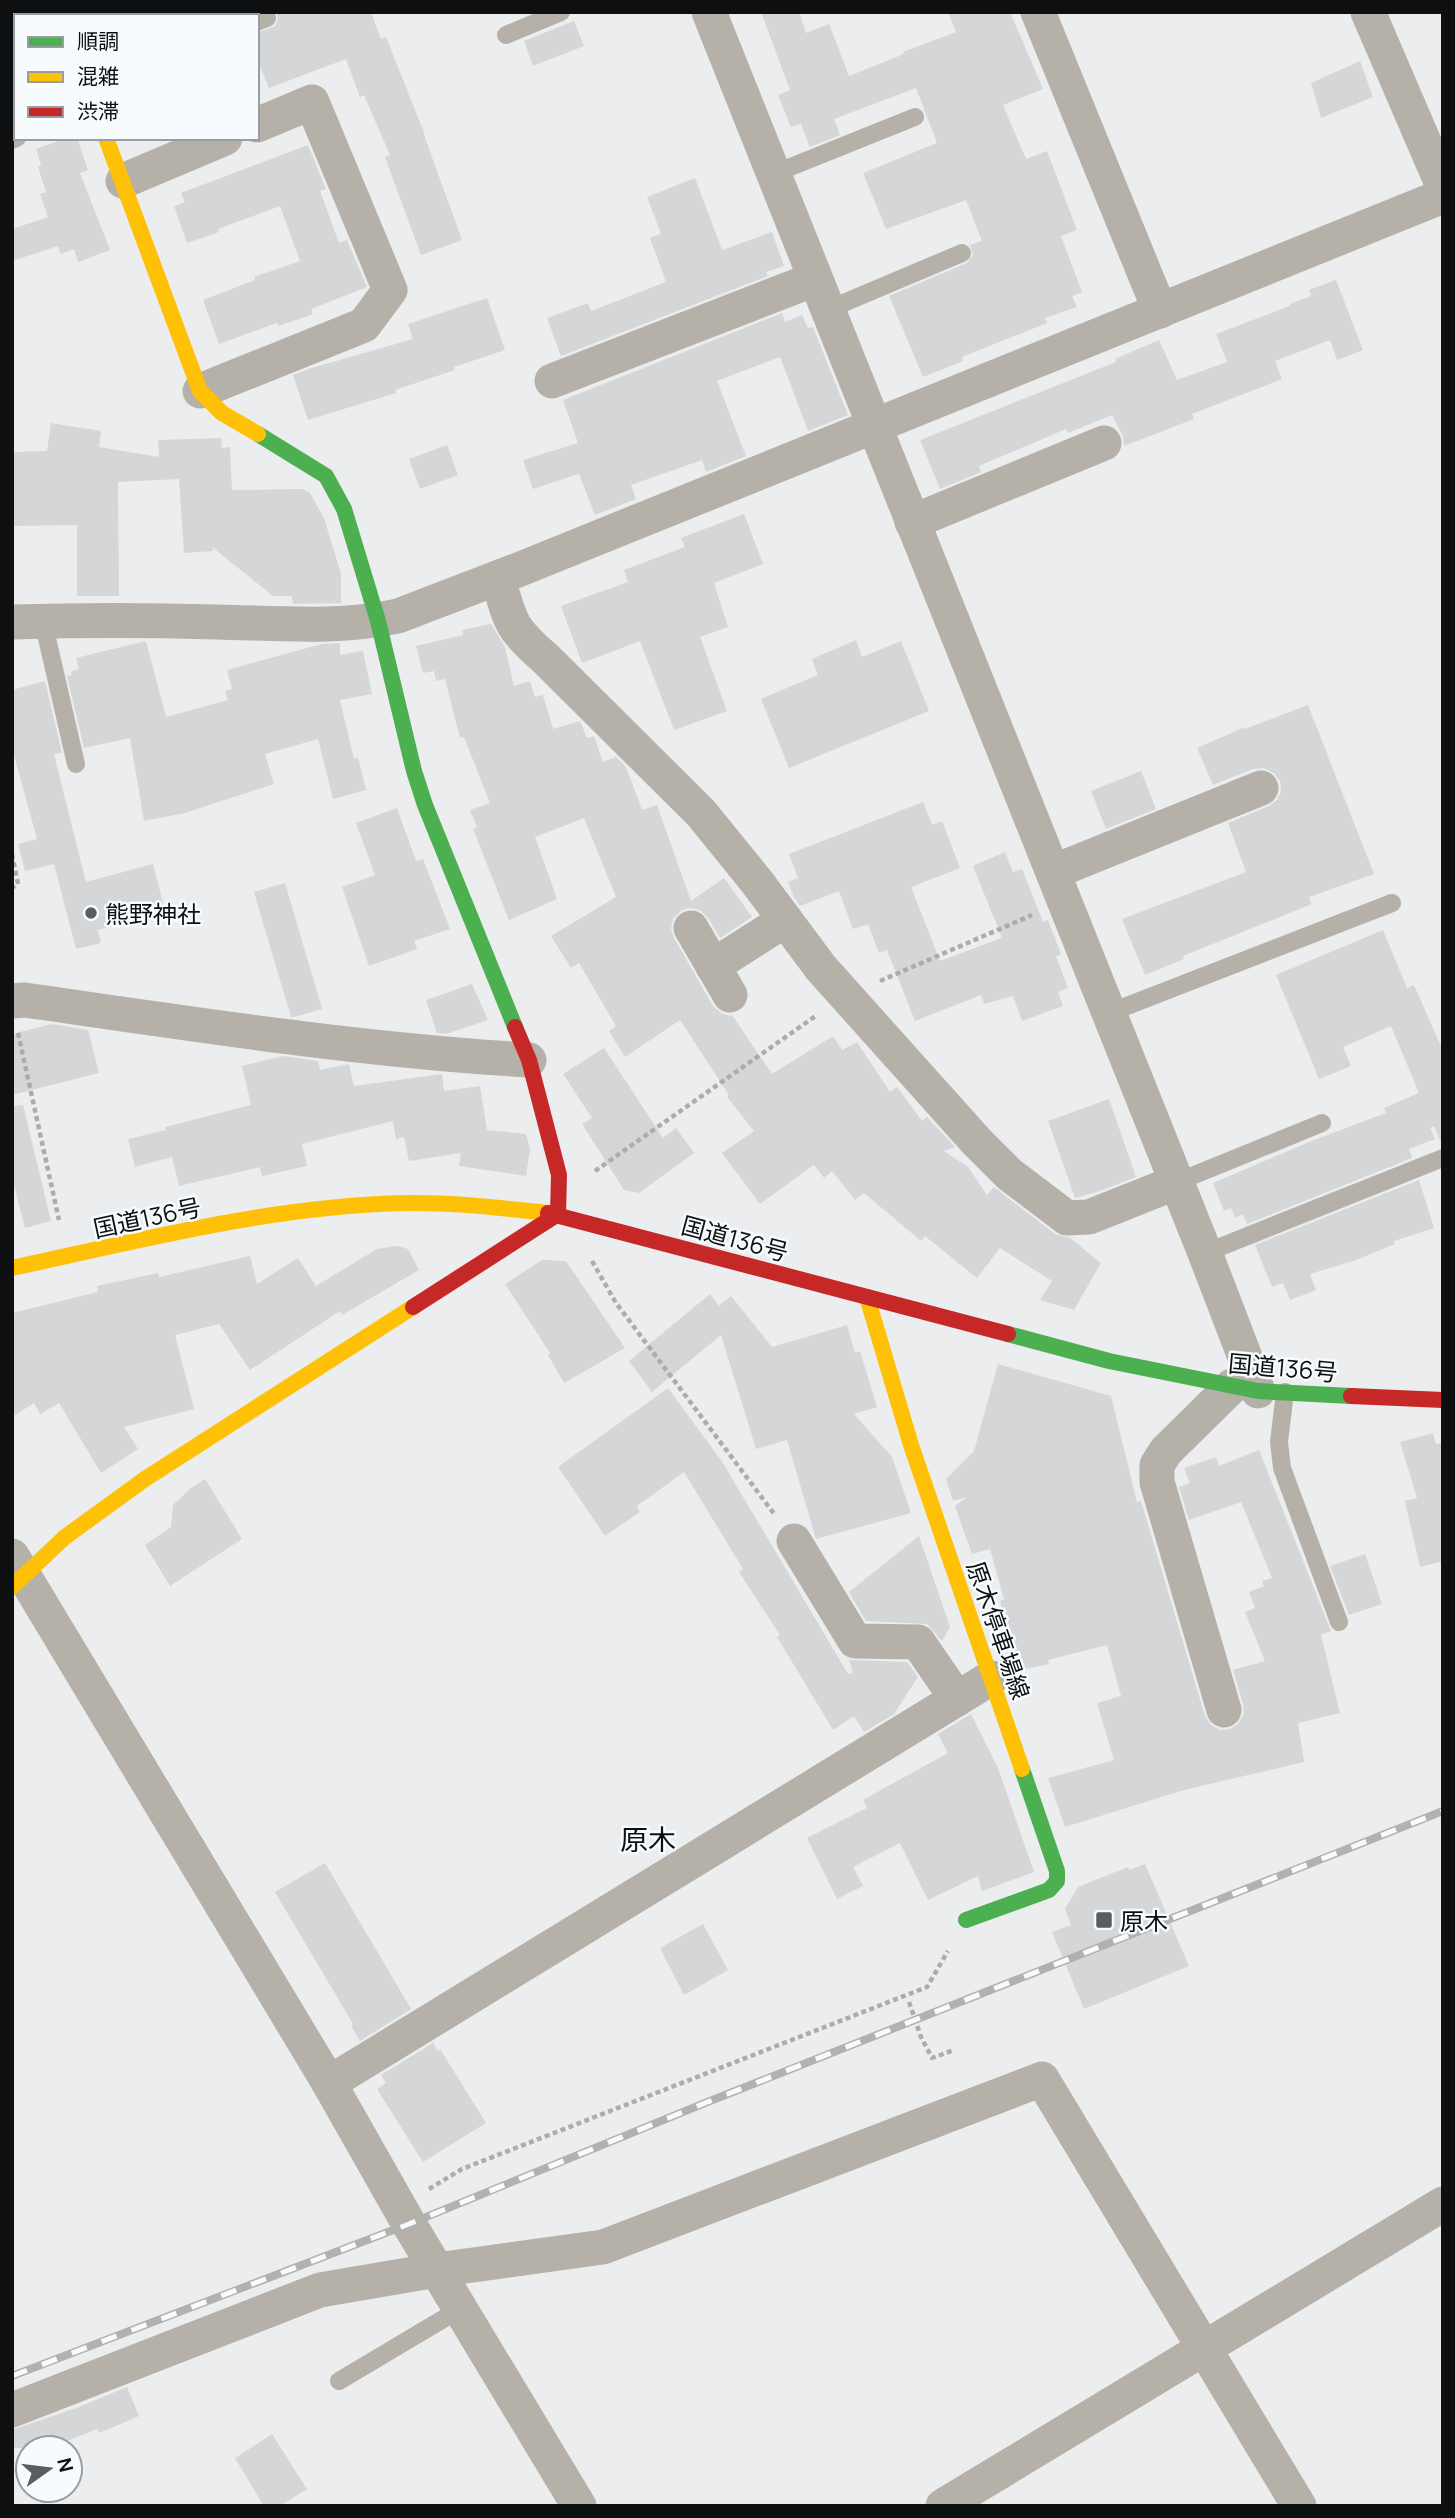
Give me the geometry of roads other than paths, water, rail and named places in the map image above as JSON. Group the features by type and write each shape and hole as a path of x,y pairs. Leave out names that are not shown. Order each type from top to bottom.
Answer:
{"main road":[{"path":"16,1573 145,1479 563,1215 559,1175 529,1060 492,975 425,804 414,771 378,621 344,509 326,476 222,413 200,391 107,140"},
{"name":"国道136号","path":"12,1268 256,1218 327,1207 447,1203 563,1215 1109,1361 1258,1390 1443,1400"},
{"name":"原木停車場線","path":"867,1297 911,1445 1057,1871 1057,1881 1040,1895 966,1920"}],"street":[{"path":"709,12 1258,1390 1166,1451 1157,1465 1157,1482 1224,1710"},
{"path":"1038,12 1160,310"},
{"path":"1368,12 1443,187"},
{"path":"200,391 364,325 390,290 312,102 259,124"},
{"path":"123,181 220,140"},
{"path":"28,622 154,620 331,624 378,621 398,616 1443,196"},
{"path":"552,381 821,295"},
{"path":"912,522 1104,443"},
{"path":"498,578 512,625 523,639 701,814 821,968 1001,1166 1068,1218 1088,1217 1177,1182"},
{"path":"1059,886 1261,788"},
{"path":"691,928 721,980 785,920"},
{"path":"14,1011 25,1000 191,1024 468,1056 529,1060"},
{"path":"794,1541 855,1641 918,1642 957,1699"},
{"path":"16,1573 329,2083 460,2309 579,2506"},
{"path":"329,2083 991,1678"},
{"path":"12,2410 320,2290 437,2270 603,2247 1042,2078 1299,2506"},
{"path":"943,2506 1443,2204"}],"lane":[{"path":"506,35 561,12"},
{"path":"773,174 915,117"},
{"path":"821,295 962,253"},
{"path":"28,622 76,764"},
{"path":"1109,1013 1392,903"},
{"path":"1177,1182 1322,1124"},
{"path":"1205,1252 1443,1158"},
{"path":"1258,1390 1279,1442 1282,1468 1339,1622"},
{"path":"339,2381 460,2309"}],"railway":[{"path":"12,2376 409,2224 705,2103 1443,1811"}],"place":[{"name":"熊野神社","path":"91,913"},
{"name":"原木","path":"1104,1920"}],"district":[{"name":"原木","path":"648,1839"}]}
